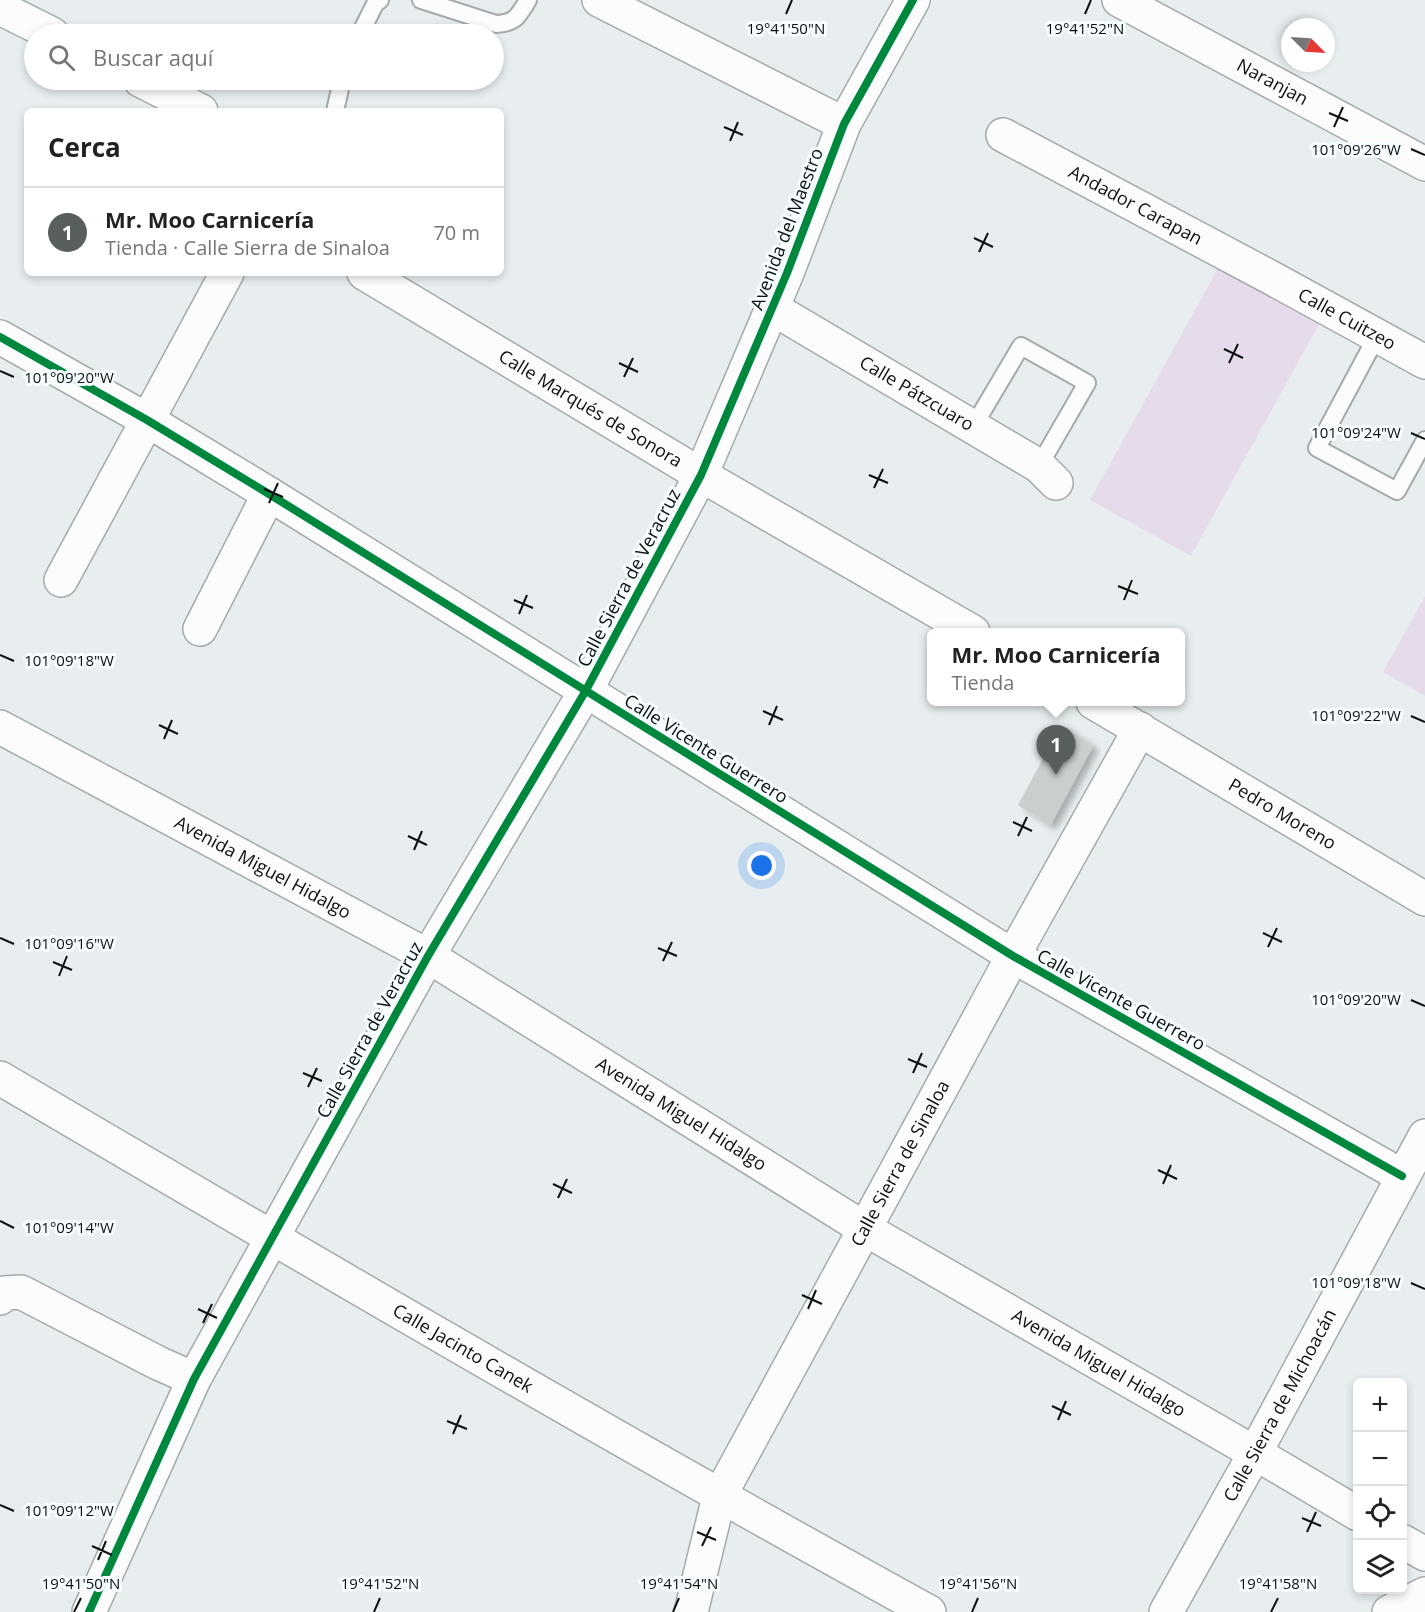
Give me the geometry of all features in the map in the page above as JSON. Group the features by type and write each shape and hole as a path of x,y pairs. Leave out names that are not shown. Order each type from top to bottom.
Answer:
{"street":[{"path":"599,0 844,124"},
{"name":"Avenida del Maestro","path":"701,476 772,308 844,124 913,0"},
{"name":"Naranjan","path":"1119,0 1425,164"},
{"path":"0,8 32,24"},
{"path":"160,90 195,108"},
{"name":"Andador Carapan","path":"1003,135 1268,276"},
{"path":"62,580 225,276"},
{"name":"Calle Marqués de Sonora","path":"369,276 701,476 964,628"},
{"name":"Calle Cuitzeo","path":"1268,276 1425,362"},
{"name":"Calle Pátzcuaro","path":"772,308 973,427 1047,475"},
{"name":"Calle Vicente Guerrero","path":"0,337 147,420 269,494 1013,956 1402,1176"},
{"name":"Calle Sierra de Veracruz","path":"89,1612 194,1379 428,956 585,692 701,476"},
{"path":"200,629 269,494"},
{"path":"1100,706 1140,729"},
{"name":"Avenida Miguel Hidalgo","path":"0,728 428,956 865,1229 1353,1511"},
{"name":"Calle Sierra de Sinaloa","path":"691,1612 719,1497 1013,956 1140,729"},
{"name":"Pedro Moreno","path":"1140,729 1425,899"},
{"name":"Calle Jacinto Canek","path":"0,1078 719,1497 928,1612"},
{"name":"Calle Sierra de Michoacán","path":"1166,1612 1255,1453 1425,1136"},
{"path":"0,1298 4,1293 21,1292 158,1363 194,1379"},
{"path":"1407,1544 1425,1554"},
{"path":"1389,1612 1425,1594"}],"lane":[{"path":"365,24 375,4 380,0"},
{"path":"421,0 496,24 508,24 517,17 528,0"},
{"path":"336,108 340,90"},
{"path":"1377,336 1317,448 1398,491 1425,440"},
{"path":"973,427 1021,346 1087,383 1047,475"}],"shaded area":[{"path":"1222,261 1323,317 1191,556 1090,500"},
{"path":"1425,596 1425,696 1383,672"}],"building":[{"path":"1061,725 1093,746 1050,826 1018,805"}],"cycle path":[{"path":"89,1612 194,1379 428,956 585,692 701,475 787,273 844,124 913,0"},
{"path":"0,337 147,420 269,494 1013,956 1402,1176"}],"place":[{"name":"Mr. Moo Carnicería","path":"1056,775"}]}
